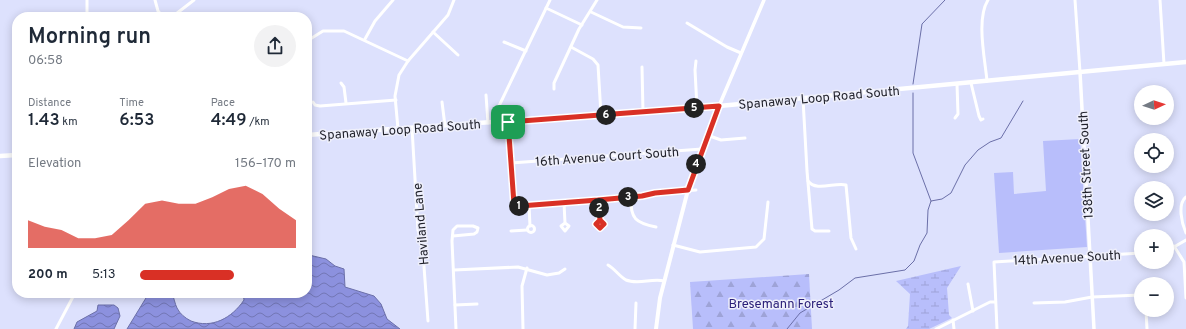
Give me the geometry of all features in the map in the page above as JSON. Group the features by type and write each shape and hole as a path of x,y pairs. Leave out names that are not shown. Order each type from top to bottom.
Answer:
{"main road":[{"name":"Spanaway Loop Road South","path":"312,136 804,99 1186,62"},
{"path":"656,329 658,309 664,281 688,190 707,135 719,106"},
{"path":"0,156 12,155"}],"street":[{"path":"87,0 87,12"},
{"path":"155,0 159,12"},
{"path":"178,12 194,0"},
{"path":"365,39 375,21 393,0"},
{"path":"398,129 396,100 397,80 408,61 448,15 454,0"},
{"path":"499,122 499,106 550,0"},
{"path":"554,89 554,84 571,47 597,0"},
{"path":"719,106 764,0"},
{"path":"987,81 982,22 984,8 988,0"},
{"name":"138th Street South","path":"1076,0 1094,329"},
{"path":"1160,0 1164,64"},
{"path":"546,8 582,25"},
{"path":"591,12 622,27 641,28"},
{"path":"687,23 727,47 741,53"},
{"path":"312,37 320,33 334,30 344,31 365,39 408,61"},
{"path":"433,32 458,55"},
{"path":"504,42 526,51"},
{"path":"571,47 593,58 598,65 601,115"},
{"path":"696,61 697,108"},
{"path":"642,67 643,112"},
{"path":"340,82 344,87 346,103"},
{"path":"971,83 978,116 983,119"},
{"path":"955,118 958,114 957,84"},
{"path":"486,95 488,123"},
{"path":"804,99 807,181 812,226 813,230 829,231"},
{"path":"313,102 315,105 320,106 396,100"},
{"path":"442,102 444,126"},
{"path":"508,122 514,204 518,206 696,190"},
{"name":"Haviland Lane","path":"412,128 418,230 423,253 428,321"},
{"path":"707,135 721,140 745,138"},
{"name":"16th Avenue Court South","path":"511,163 702,149"},
{"path":"807,181 811,184 820,186 846,184 851,238 856,249"},
{"path":"631,197 632,214 634,218 639,223 656,227"},
{"path":"1185,197 1182,202 1182,217 1186,233"},
{"path":"598,200 600,220"},
{"path":"673,246 700,252 756,247 764,239 768,202"},
{"path":"564,203 565,223"},
{"path":"527,230 530,226 529,205"},
{"path":"452,236 474,234 478,230 477,227 473,226 457,226 453,229 452,236 456,329"},
{"path":"511,231 527,230 530,233 534,232 534,227 530,226"},
{"path":"1186,240 1174,246 1184,262 1186,298"},
{"name":"14th Avenue South","path":"995,302 994,263 1134,253"},
{"path":"608,265 619,276 630,281 654,279 664,281"},
{"path":"454,270 527,268 547,275 559,273 565,269"},
{"path":"524,329 522,286 527,268"},
{"path":"968,284 972,311"},
{"path":"1034,303 1065,302 1092,297 1134,294"},
{"path":"56,329 72,298"},
{"path":"936,329 972,311 995,302 997,329"},
{"path":"635,329 636,303"},
{"path":"455,305 477,304"},
{"path":"1147,317 1148,329"},
{"path":"953,320 954,329"}],"green space":[{"path":"1080,139 1087,247 999,253 994,173 1013,172 1014,194 1046,191 1043,141"},
{"path":"961,266 947,288 949,315 952,318 929,329 906,329 908,326 910,294 896,281"},
{"name":"Bresemann Forest","path":"809,274 812,329 693,329 690,282"}],"water":[{"path":"312,256 326,259 335,266 344,269 345,287 374,296 381,304 387,319 400,329 127,329 146,298 174,298 177,308 183,316 191,321 206,324 214,323 227,317 234,312 244,300 244,298 312,298"},
{"path":"98,305 114,305 118,308 120,316 114,329 74,329 77,322 97,311"}],"waterway":[{"path":"913,84 922,24 945,0"},
{"path":"913,93 913,153 931,201"},
{"path":"787,329 800,313 839,290 855,278 905,270 914,261 920,245 927,233 928,210 931,201 942,199 951,193 965,165 978,150 990,142 1001,138 1023,101"}],"route":[{"path":"508,122 514,204 520,206 598,200 600,220 597,221 596,224 600,228 604,224 603,221 600,220 598,200 646,196 655,193 688,190 719,106 508,122"}]}
